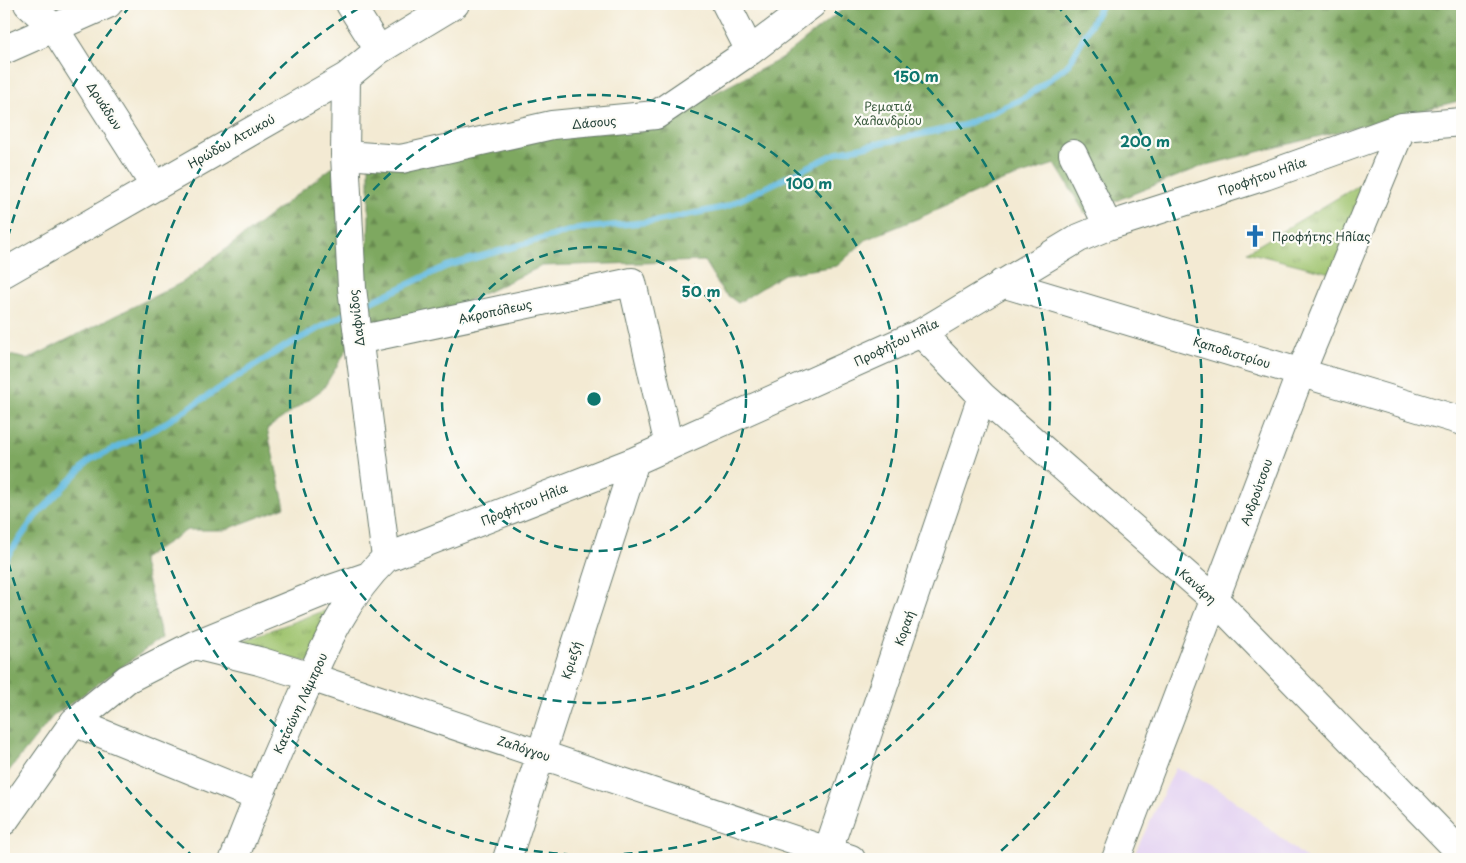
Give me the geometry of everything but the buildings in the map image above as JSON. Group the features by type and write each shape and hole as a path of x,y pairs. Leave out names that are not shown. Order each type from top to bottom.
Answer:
{"street":[{"path":"4,50 41,12 108,4"},
{"path":"350,4 379,50"},
{"name":"Ηρώδου Αττικού","path":"4,272 346,77 379,50 455,4"},
{"path":"726,4 750,51"},
{"name":"Δάσους","path":"344,156 400,159 552,125 656,115 750,51 812,4"},
{"name":"Δρυάδων","path":"41,12 154,185"},
{"name":"Δαφνίδος","path":"346,77 344,156 352,288 386,558"},
{"name":"Προφήτου Ηλία","path":"386,558 635,461 921,332 1079,238 1108,226 1265,176 1402,127 1462,122"},
{"name":"Ανδρούτσου","path":"1116,859 1216,601 1301,372 1402,127"},
{"path":"1073,154 1108,226"},
{"name":"Ακροπόλεως","path":"358,333 632,282 670,446"},
{"name":"Καποδιστρίου","path":"1002,283 1462,421"},
{"name":"Κανάρη","path":"921,332 982,396 1216,601 1462,854"},
{"name":"Κοραή","path":"834,856 982,396"},
{"name":"Κριεζή","path":"507,859 635,461"},
{"name":"Κατσώνη Λάμπρου","path":"234,859 258,797 311,677 347,605 366,577 386,558"},
{"path":"4,821 74,722 127,680 194,646 328,590 366,577"},
{"name":"Ζαλόγγου","path":"194,646 259,661 311,677 541,753 834,856"},
{"path":"74,722 258,797"}],"shaded area":[{"path":"1176,767 1225,793 1307,859 1132,859"}],"green space":[{"name":"Ρεματιά Χαλανδρίου","path":"849,4 1462,4 1462,100 1203,166 1085,213 1055,164 1002,181 867,239 837,266 784,274 738,303 723,292 704,261 542,266 436,316 373,324 364,287 369,222 369,162 544,132 639,132 781,59"},
{"path":"334,166 349,346 323,389 267,429 285,507 225,530 187,530 142,559 162,638 53,716 4,777 4,354 28,359 183,282"},
{"path":"1371,178 1334,274 1247,252"},
{"path":"323,611 328,614 312,663 238,646 242,641"}],"waterway":[{"path":"360,307 447,266 576,229 658,221 725,207 839,152 964,125 1026,97 1069,64 1102,4"},
{"path":"4,561 35,517 90,460 159,427 284,347 349,312"}],"place":[{"name":"Προφήτης Ηλίας","path":"1255,236"}]}
